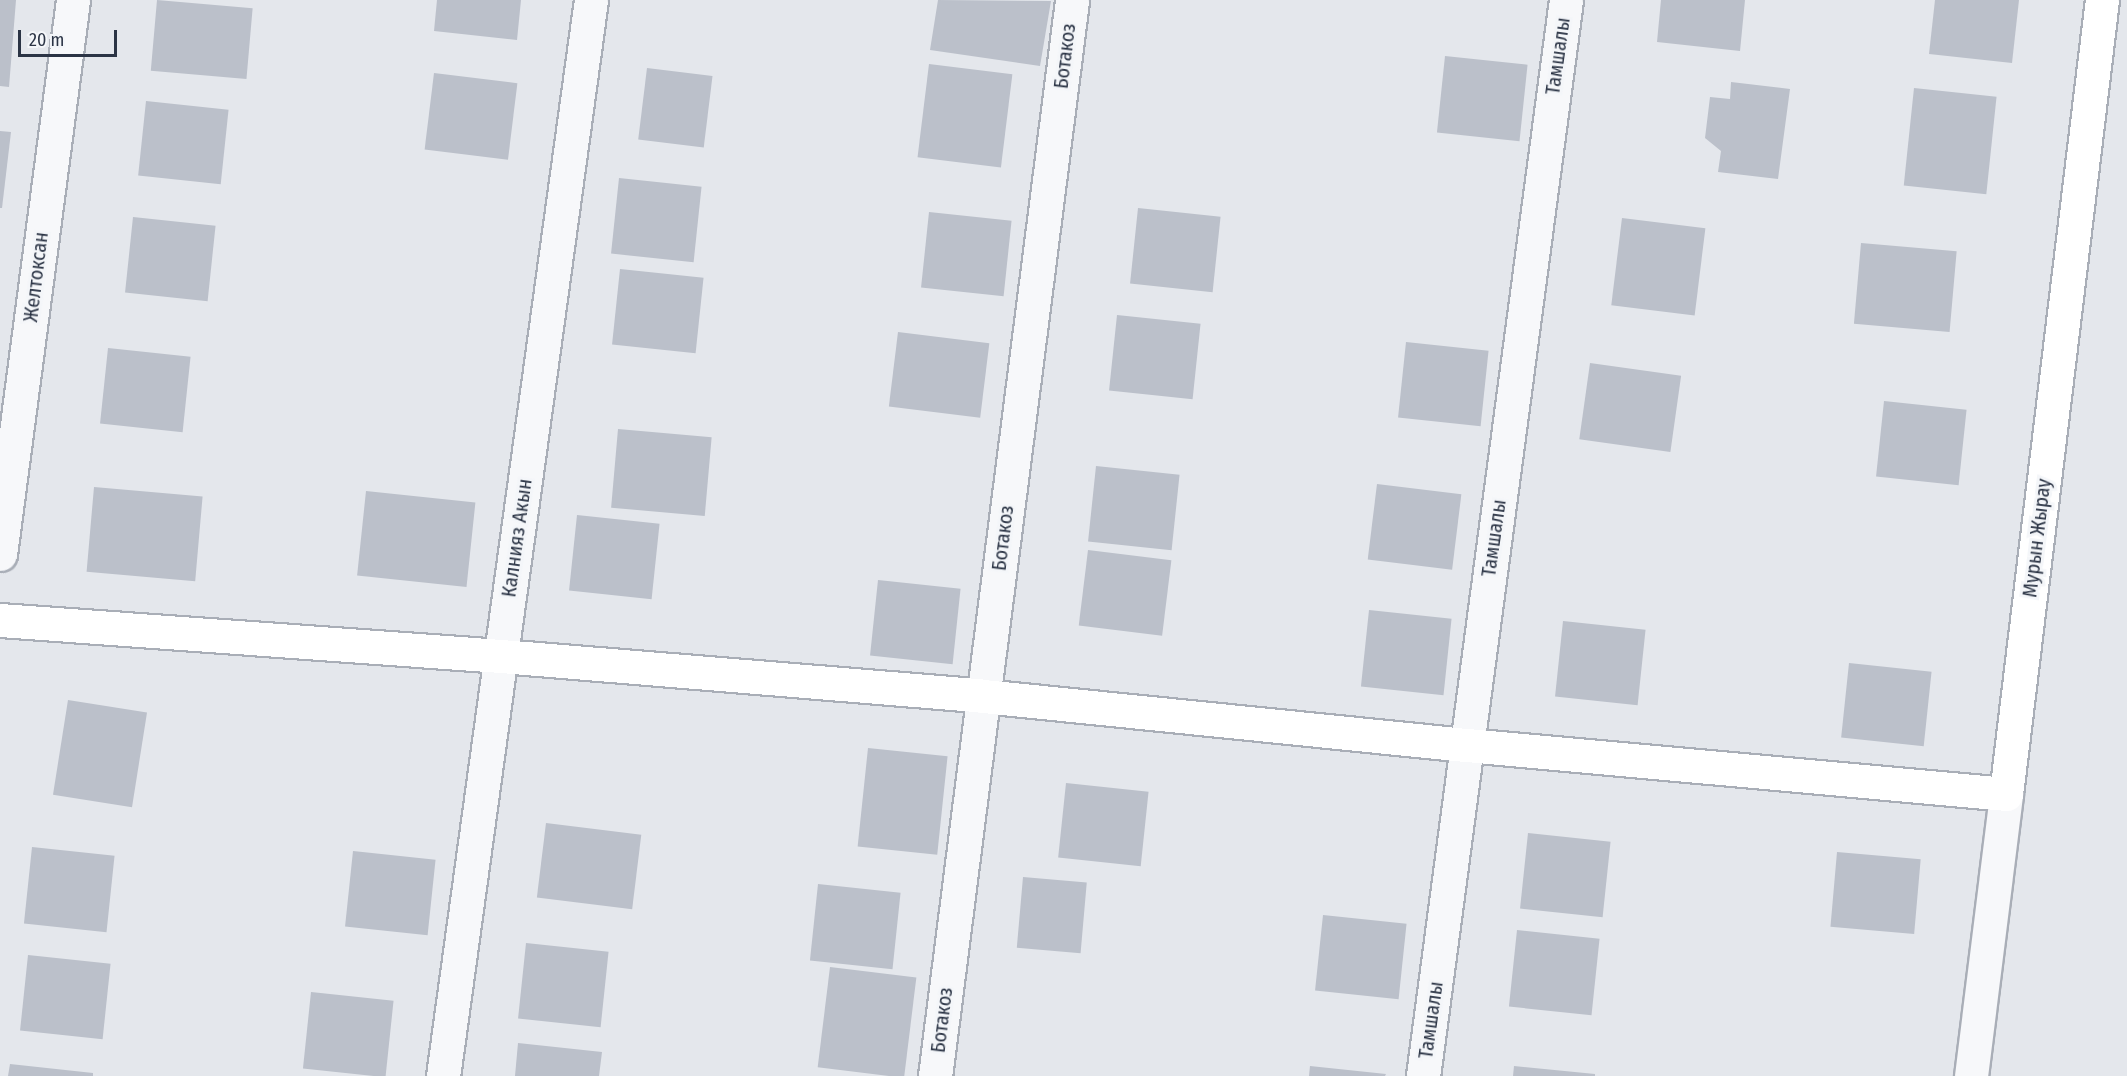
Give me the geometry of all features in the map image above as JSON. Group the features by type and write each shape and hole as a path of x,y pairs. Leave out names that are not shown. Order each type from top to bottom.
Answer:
{"street":[{"name":"Желтоксан","path":"0,554 73,0"},
{"name":"Калнияз Акын","path":"443,1076 591,0"},
{"name":"Ботакоз","path":"934,1076 1072,0"},
{"name":"Тамшалы","path":"1423,1076 1566,0"},
{"name":"Мурын Жырау","path":"1971,1076 2102,0"},
{"path":"0,620 501,656 983,696 1467,745 2006,794"}],"building":[{"path":"0,0 16,0 9,87 0,86"},
{"path":"157,0 253,8 246,79 151,71"},
{"path":"437,0 521,0 517,40 434,31"},
{"path":"938,0 1051,1 1040,66 930,50"},
{"path":"1661,0 1745,0 1740,51 1657,42"},
{"path":"1935,0 2019,0 2012,63 1929,54"},
{"path":"1445,56 1528,65 1519,141 1437,133"},
{"path":"929,64 1012,74 1001,168 918,157"},
{"path":"647,68 713,76 704,148 638,139"},
{"path":"434,73 517,83 508,160 425,149"},
{"path":"1731,82 1790,89 1778,179 1718,172 1721,151 1705,138 1710,97 1730,99"},
{"path":"1914,88 1997,97 1986,194 1904,185"},
{"path":"146,101 229,110 221,184 138,176"},
{"path":"0,131 11,132 2,208 0,208"},
{"path":"619,178 702,187 694,262 611,254"},
{"path":"1138,208 1221,217 1213,292 1130,284"},
{"path":"929,212 1012,221 1004,296 921,288"},
{"path":"133,217 216,226 208,301 125,293"},
{"path":"1622,218 1705,228 1695,316 1611,305"},
{"path":"1861,243 1957,251 1950,332 1854,324"},
{"path":"620,269 704,278 696,353 612,345"},
{"path":"1117,315 1201,324 1193,399 1109,391"},
{"path":"898,332 989,343 980,418 889,406"},
{"path":"1406,342 1489,351 1481,426 1398,418"},
{"path":"108,348 191,357 183,432 100,424"},
{"path":"1590,363 1681,376 1670,452 1579,439"},
{"path":"1884,401 1967,410 1959,485 1876,477"},
{"path":"618,429 712,437 705,516 611,508"},
{"path":"1096,466 1180,475 1172,550 1088,542"},
{"path":"1377,484 1461,494 1452,570 1368,559"},
{"path":"94,487 203,496 195,581 87,572"},
{"path":"366,491 475,502 467,587 357,576"},
{"path":"577,515 660,524 652,599 569,591"},
{"path":"1088,550 1171,560 1162,636 1079,625"},
{"path":"878,580 961,589 953,664 870,656"},
{"path":"1369,610 1452,619 1443,695 1361,687"},
{"path":"1563,621 1646,630 1638,705 1555,697"},
{"path":"1849,663 1932,672 1924,746 1841,738"},
{"path":"68,700 147,713 132,807 53,795"},
{"path":"868,748 948,756 937,855 858,846"},
{"path":"1066,783 1149,792 1141,866 1058,858"},
{"path":"546,823 641,835 632,909 537,897"},
{"path":"1528,833 1611,842 1603,917 1520,909"},
{"path":"32,847 115,856 106,932 24,924"},
{"path":"353,851 436,860 428,935 345,927"},
{"path":"1837,852 1921,859 1914,934 1830,927"},
{"path":"1023,877 1087,883 1081,953 1017,948"},
{"path":"818,884 901,893 892,969 810,961"},
{"path":"1323,915 1407,924 1399,999 1315,991"},
{"path":"1517,930 1600,939 1591,1015 1509,1007"},
{"path":"526,943 609,952 601,1027 518,1019"},
{"path":"28,955 111,964 103,1039 20,1031"},
{"path":"830,967 916,978 904,1076 818,1067"},
{"path":"311,992 394,1001 386,1076 303,1069"},
{"path":"518,1043 602,1052 599,1076 515,1076"},
{"path":"10,1064 93,1073 93,1076 8,1076"},
{"path":"1310,1066 1386,1074 1385,1076 1309,1076"},
{"path":"1514,1066 1595,1074 1595,1076 1513,1076"}]}
